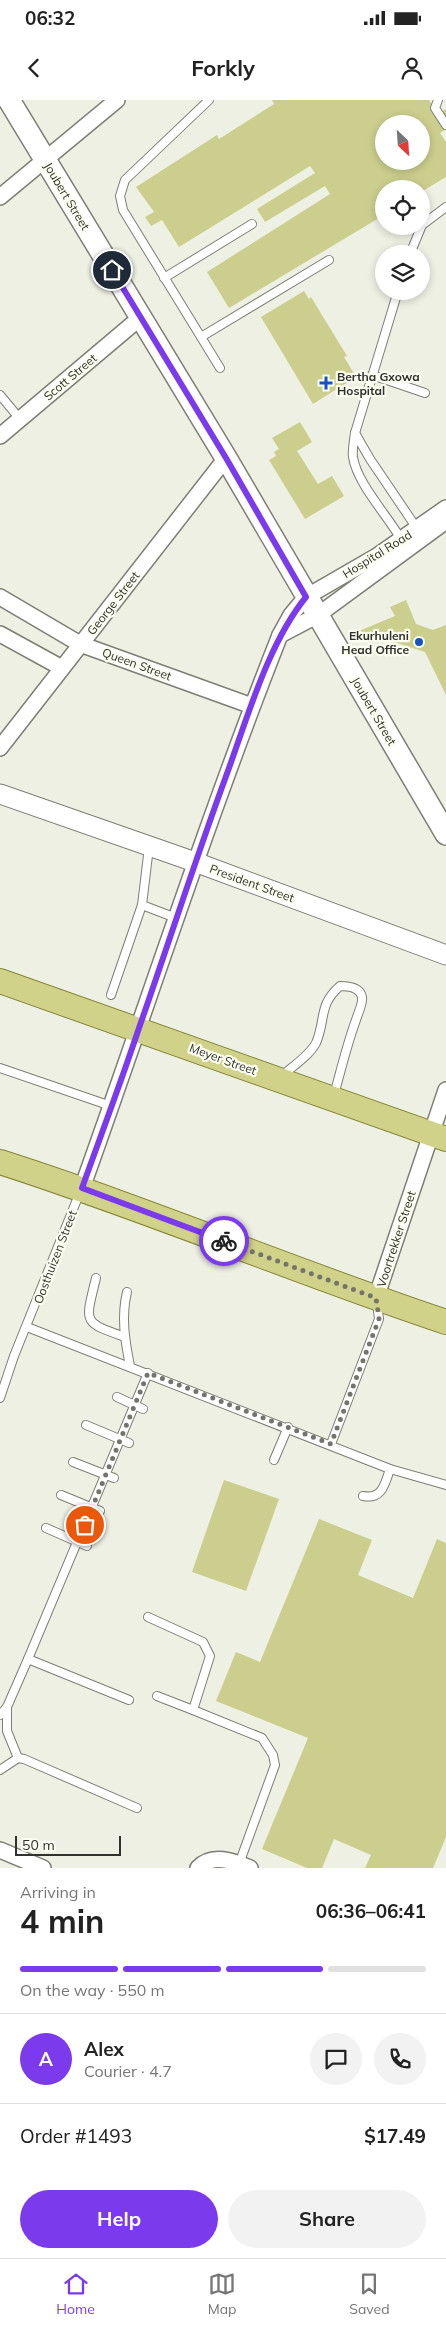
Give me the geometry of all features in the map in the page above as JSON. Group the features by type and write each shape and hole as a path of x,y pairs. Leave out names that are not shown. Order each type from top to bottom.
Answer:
{"main road":[{"name":"Joubert Street","path":"9,100 226,458 446,834"},
{"name":"Meyer Street","path":"0,981 438,1136"},
{"path":"0,1162 82,1188 376,1298 446,1322"}],"street":[{"path":"0,197 117,100"},
{"name":"Scott Street","path":"0,436 141,317"},
{"name":"George Street","path":"0,748 226,458"},
{"name":"Hospital Road","path":"318,615 420,533 446,508"},
{"name":"Hospital Road","path":"420,533 446,521"},
{"name":"Hospital Road","path":"306,597 378,556 404,544"},
{"name":"Queen Street","path":"0,597 80,644 252,706"},
{"name":"Oosthuizen Street","path":"82,1188 139,1029 195,862 252,706 280,635 291,615 306,597"},
{"path":"280,635 318,615"},
{"path":"0,634 62,668"},
{"name":"President Street","path":"0,794 195,862 446,955"},
{"name":"Voortrekker Street","path":"376,1298 438,1136 446,1090"},
{"path":"0,1850 43,1868"},
{"path":"198,1868 203,1862 211,1859 245,1866"}],"lane":[{"path":"209,100 125,180 120,196 123,210 220,368"},
{"path":"438,100 435,108 446,125"},
{"path":"414,245 422,225 446,207"},
{"path":"164,278 252,224"},
{"path":"201,337 329,260"},
{"path":"395,300 355,433 353,448 356,466 374,499 404,544"},
{"path":"372,375 425,393"},
{"path":"0,395 20,418"},
{"path":"355,433 370,459 420,533"},
{"path":"111,995 142,905 149,847"},
{"path":"142,905 176,918"},
{"path":"279,1079 310,1052 316,1042 328,998 340,986 348,986 358,990 362,996 362,1002 352,1030 334,1098"},
{"path":"0,1068 111,1106"},
{"name":"Oosthuizen Street","path":"0,1398 14,1356 82,1188"},
{"path":"96,1278 88,1309 90,1320 100,1328 125,1337"},
{"path":"127,1292 124,1306 125,1337 130,1366"},
{"name":"Voortrekker Street","path":"331,1444 379,1319 376,1298"},
{"path":"27,1327 288,1427 390,1469 446,1485"},
{"path":"0,1715 28,1659 62,1581 148,1373"},
{"path":"117,1397 143,1409"},
{"path":"86,1425 129,1443"},
{"path":"274,1460 288,1427"},
{"path":"73,1462 114,1478"},
{"path":"363,1496 371,1498 378,1495 384,1489 390,1469"},
{"path":"60,1495 100,1511"},
{"path":"46,1528 87,1546"},
{"path":"62,1581 71,1584"},
{"path":"148,1617 203,1642 208,1648 208,1666 193,1710"},
{"path":"28,1659 129,1700"},
{"path":"158,1696 262,1738 273,1755 274,1765 245,1866"},
{"path":"4,1706 7,1731 18,1758 137,1808"},
{"path":"0,1771 18,1758"}],"building":[{"path":"272,100 429,100 438,114 446,109 446,129 440,133 446,142 446,177 430,187 430,180 375,180 375,220 229,308 207,272 330,194 325,186 265,222 257,209 315,173 310,166 179,247 162,220 151,226 145,217 154,212 136,187 217,135 219,139 274,104"},
{"path":"304,291 309,299 311,297 347,356 344,357 356,377 313,404 261,317"},
{"path":"300,422 312,442 297,451 318,484 332,476 344,496 305,519 269,460 276,456 274,452 279,449 272,438"},
{"name":"Ekurhuleni Head Office","path":"406,600 416,624 433,630 446,625 446,695 425,652 359,631 395,616 390,607"},
{"path":"224,1480 279,1499 246,1591 192,1572"},
{"path":"319,1519 372,1540 358,1575 413,1598 437,1539 446,1543 446,1837 433,1868 365,1868 371,1855 334,1839 322,1868 307,1868 262,1849 308,1738 216,1701 236,1652 260,1662"}],"way so far":[{"path":"85,1525 148,1373 331,1444 379,1319 376,1298 224,1241"}],"place":[{"name":"Bertha Gxowa Hospital","path":"326,383"},
{"name":"Ekurhuleni Head Office","path":"419,642"}],"route":[{"path":"112,270 226,458 306,597 291,615 280,635 252,706 195,862 139,1029 82,1188 224,1241"}]}
